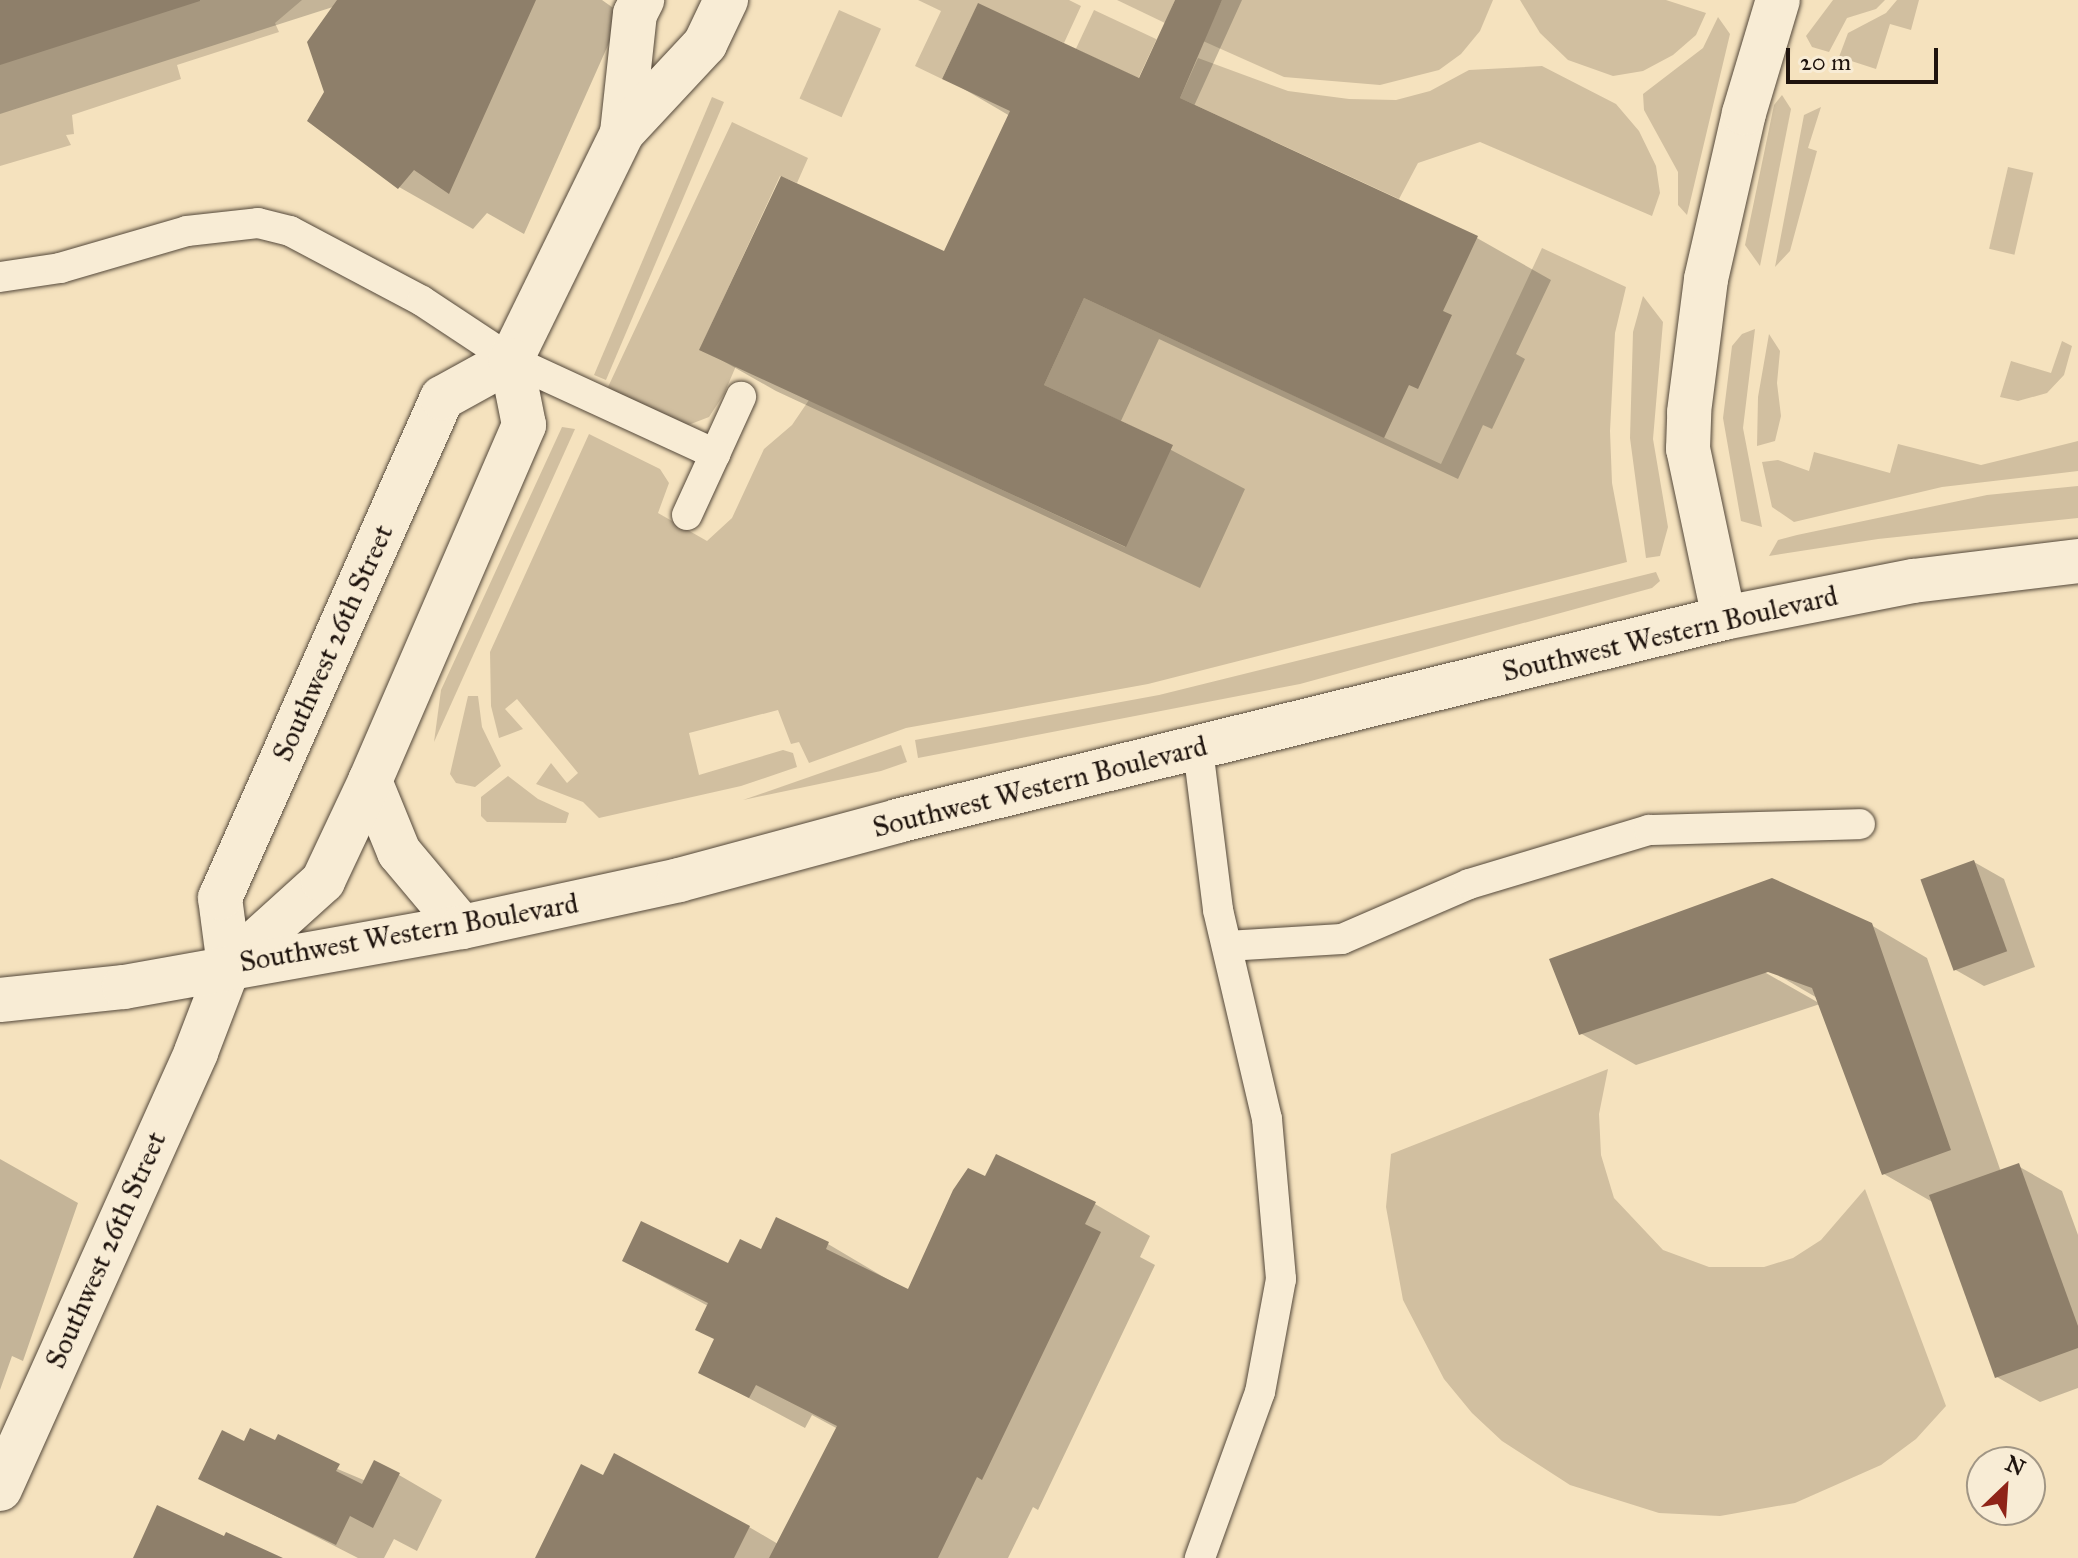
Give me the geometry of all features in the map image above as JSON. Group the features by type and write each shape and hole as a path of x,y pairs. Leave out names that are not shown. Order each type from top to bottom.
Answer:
{"street":[{"path":"622,133 635,14 642,0"},
{"path":"511,360 622,133 705,44 726,0"},
{"path":"1724,618 1688,449 1689,412 1706,279 1744,113 1778,0"},
{"name":"Southwest 26th Street","path":"0,1489 196,1052 229,966 323,881 370,781 524,425 511,360 442,398 220,898 229,966"},
{"name":"Southwest Western Boulevard","path":"0,1000 124,987 462,927 679,880 1724,618 1913,581 2078,561"},
{"path":"370,781 399,852 462,927"}],"lane":[{"path":"0,277 60,268 187,231 258,223 290,231 422,301 511,360 715,454"},
{"path":"687,515 741,397"},
{"path":"1198,749 1206,836 1227,946 1267,1119 1281,1279 1260,1392 1200,1558"},
{"path":"1227,946 1342,939 1469,884 1649,830 1860,824"}],"shaded area":[{"path":"0,0 302,0 275,23 279,32 177,65 181,79 72,115 74,134 66,135 71,145 0,166"},
{"path":"918,0 1069,0 1081,6 1064,43 978,4 942,79 915,66 941,11"},
{"path":"1117,0 1175,0 1165,23"},
{"path":"1222,0 1493,0 1480,31 1461,54 1439,70 1380,85 1284,77 1203,41"},
{"path":"1520,0 1666,0 1706,13 1696,35 1673,55 1643,71 1613,76 1568,60 1540,33"},
{"path":"1833,0 1885,0 1876,9 1847,18 1829,52 1812,47 1806,36"},
{"path":"1897,0 1919,0 1911,30 1890,24 1876,69 1839,57 1848,33 1886,13"},
{"path":"839,10 881,29 842,117 800,99"},
{"path":"1094,10 1157,39 1138,78 1076,49"},
{"path":"1718,17 1730,34 1687,215 1678,205 1678,172 1644,110 1643,94 1703,48"},
{"path":"1198,58 1288,91 1349,99 1396,100 1430,91 1469,70 1542,66 1616,104 1639,131 1656,166 1660,193 1652,216 1480,142 1418,163 1399,199 1180,98"},
{"path":"1782,95 1791,109 1760,266 1745,245 1774,105"},
{"path":"712,97 724,102 606,380 594,375"},
{"path":"1821,107 1808,148 1817,151 1790,251 1775,267 1804,115"},
{"path":"732,122 808,158 797,183 780,176 700,349 736,366 724,394 709,417 683,427 630,404 608,387"},
{"path":"2008,167 2033,173 2014,255 1989,249"},
{"path":"1542,248 1626,287 1615,333 1610,431 1612,483 1627,562 1148,684 906,728 809,763 799,742 791,744 778,710 689,733 699,775 783,750 793,753 797,767 741,786 599,818 583,802 536,784 551,763 567,783 578,773 517,699 505,709 523,729 499,738 491,706 490,652 589,434 660,469 669,483 658,513 707,541 732,518 764,449 792,425 809,400 1125,547 1172,445 1044,385 1084,298 1441,464"},
{"path":"1643,296 1663,322 1653,439 1668,527 1660,556 1646,558 1630,438 1633,332"},
{"path":"1755,329 1743,428 1762,527 1741,521 1723,418 1732,346 1742,334"},
{"path":"1769,334 1780,351 1777,383 1781,416 1775,441 1757,446 1758,397"},
{"path":"2062,341 2072,346 2064,375 2047,393 2018,401 2000,397 2011,361 2051,373"},
{"path":"562,427 575,429 434,742 441,690"},
{"path":"2078,441 2078,471 1942,487 1794,522 1772,507 1762,462 1778,460 1809,471 1814,452 1890,473 1898,444 1981,465"},
{"path":"2078,486 2078,518 1878,539 1769,556 1778,540 1797,535 1987,495"},
{"path":"1656,572 1660,581 1652,588 1300,684 918,758 915,740 1159,695"},
{"path":"468,696 478,696 482,727 501,766 475,787 456,783 450,774"},
{"path":"901,745 907,762 881,771 743,800"},
{"path":"508,776 538,799 569,813 566,823 487,822 481,816 481,797"},
{"path":"1608,1069 1599,1114 1601,1155 1614,1198 1663,1250 1709,1267 1764,1267 1793,1258 1821,1240 1865,1189 1946,1406 1916,1439 1881,1465 1795,1503 1720,1516 1659,1513 1570,1485 1502,1441 1472,1413 1444,1379 1403,1300 1386,1207 1391,1154"}],"building":[{"path":"0,0 200,0 200,1 0,65"},
{"path":"337,0 536,0 449,194 414,170 398,189 307,121 324,92 307,42"},
{"path":"1175,0 1222,0 1180,98 1478,236 1443,311 1452,315 1418,389 1409,385 1384,438 1084,298 1044,385 1173,445 1126,547 699,350 781,176 944,251 1010,111 942,79 978,3 1139,78"},
{"path":"1974,860 2007,951 1954,971 1920,879"},
{"path":"1772,878 1872,923 1951,1150 1882,1175 1812,988 1768,972 1579,1035 1549,959"},
{"path":"996,1154 1096,1202 1085,1224 1101,1232 982,1480 977,1477 938,1558 769,1558 837,1426 756,1385 749,1398 698,1373 714,1339 695,1330 708,1303 622,1261 641,1221 728,1263 740,1239 761,1249 776,1217 829,1242 826,1249 908,1289 953,1190 968,1168 985,1176"},
{"path":"2019,1163 2078,1326 2078,1348 1995,1378 1929,1195"},
{"path":"250,1428 275,1440 278,1434 340,1464 336,1471 362,1484 374,1460 400,1473 373,1528 350,1516 336,1545 198,1479 222,1430 244,1441"},
{"path":"614,1453 750,1526 734,1558 535,1558 581,1464 603,1475"},
{"path":"157,1505 224,1536 226,1532 283,1558 133,1558"}]}
